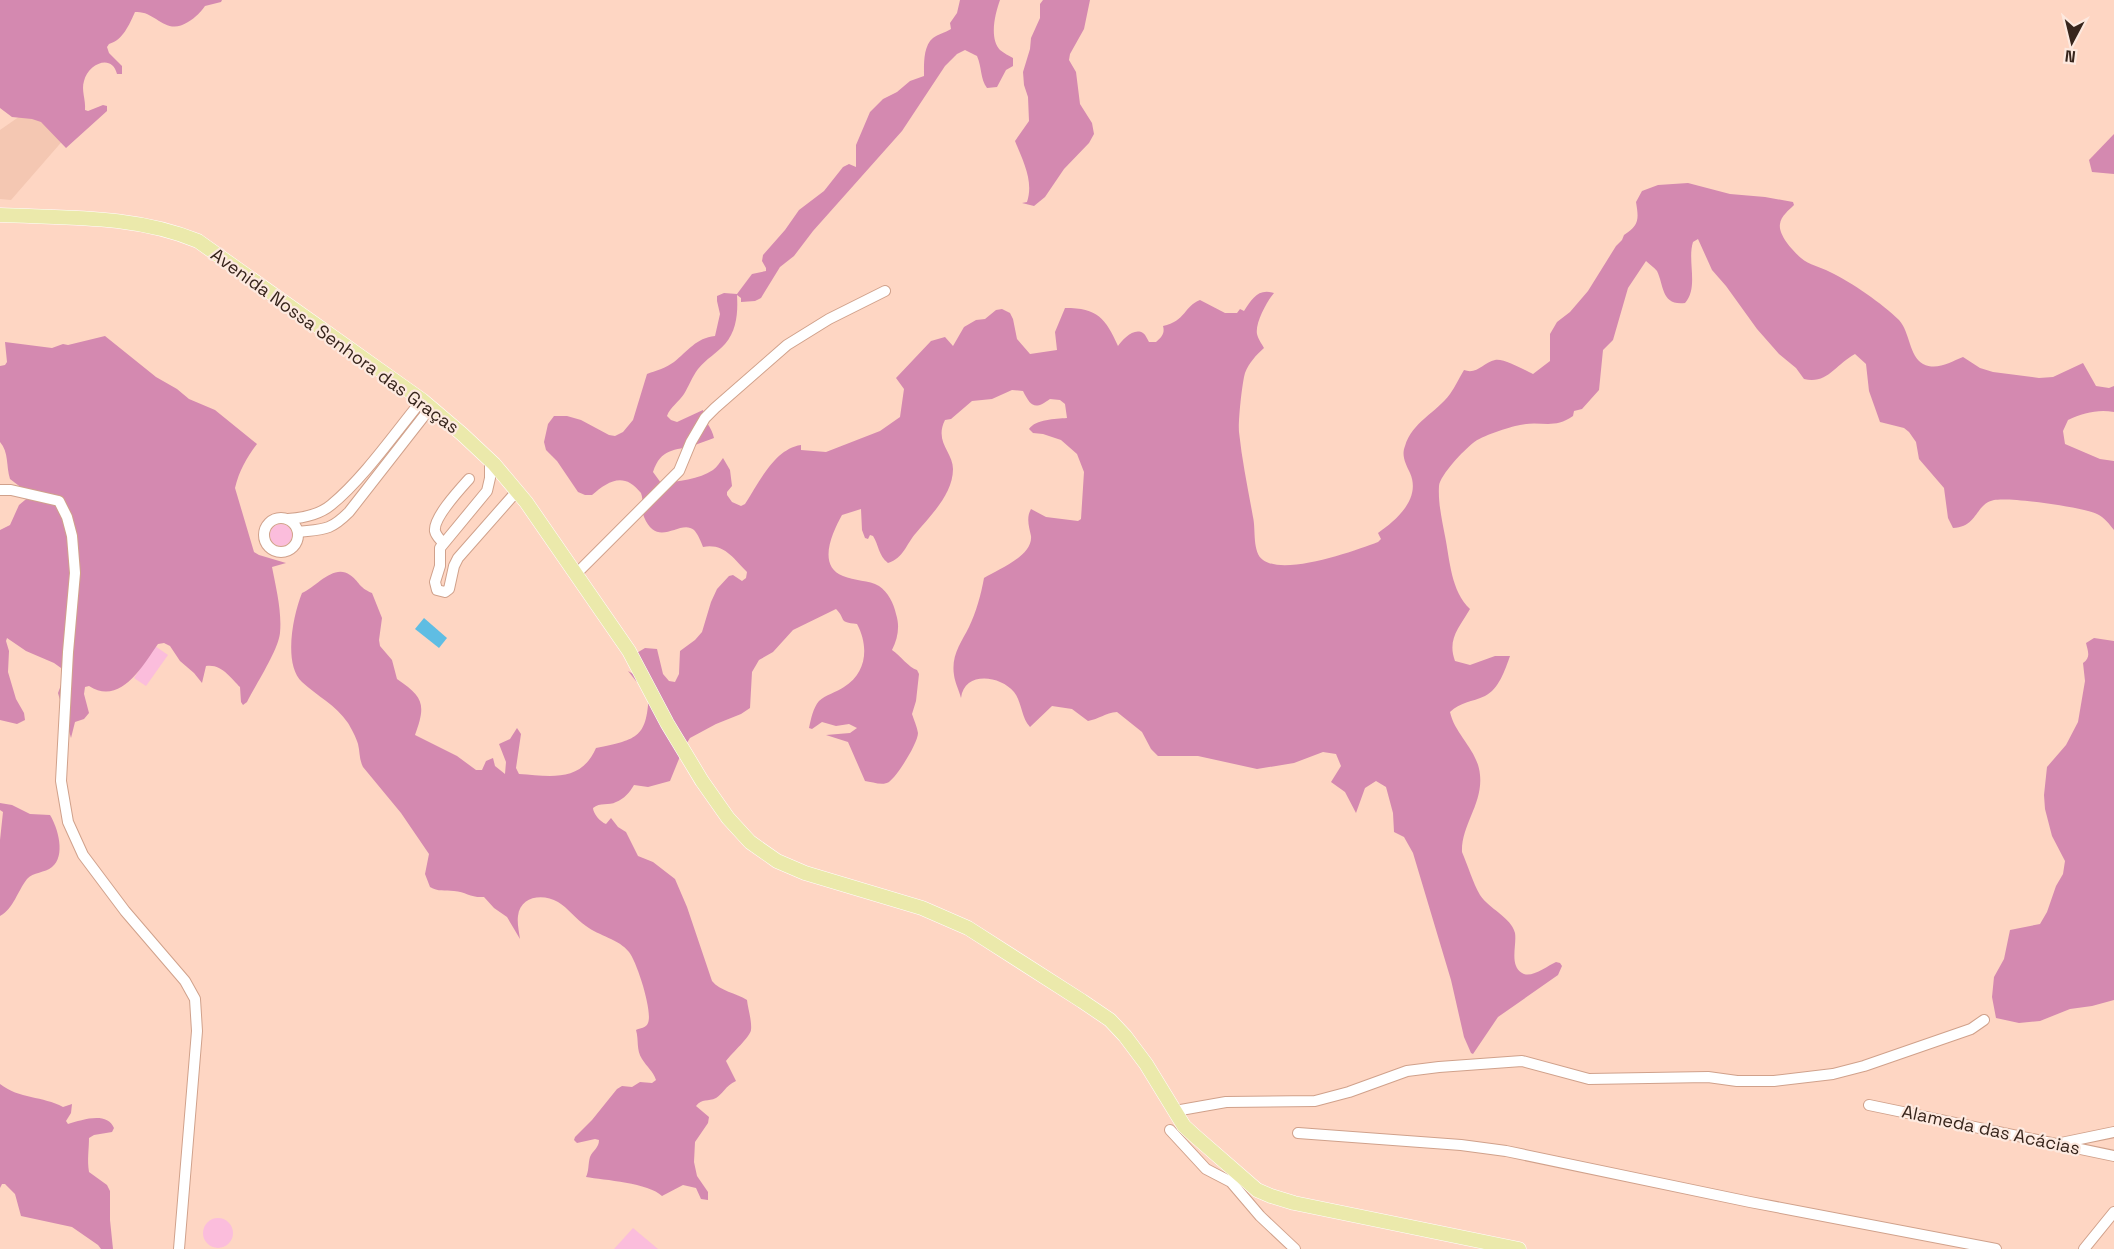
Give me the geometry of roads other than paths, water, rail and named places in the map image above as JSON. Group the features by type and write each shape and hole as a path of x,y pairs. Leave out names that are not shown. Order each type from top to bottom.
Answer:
{"main road":[{"name":"Avenida Nossa Senhora das Graças","path":"0,215 122,220 173,231 198,241 426,404 490,460 517,491 629,651 667,723 702,781 728,818 750,842 777,861 805,873 922,908 968,928 1110,1020 1146,1064 1184,1126 1257,1190 1305,1205 1519,1249"}],"street":[{"path":"576,574 679,471 691,442 705,418 715,408 787,345 829,319 885,291"},
{"path":"288,519 296,526 298,532 295,543 287,551 276,551 267,545 263,534 267,524 276,518 303,518 330,506 426,404"},
{"path":"298,532 328,529 349,512 426,404"},
{"path":"490,460 487,491 443,543 440,550 440,566 435,582 437,590 445,592 451,586 454,566 458,558 517,491"},
{"path":"443,543 436,535 435,527 439,517 469,479"},
{"path":"0,490 11,489 60,501 72,536 75,573 61,781 69,822 82,855 125,911 185,981 195,999 196,1031 179,1249"},
{"path":"1175,1112 1226,1101 1315,1101 1349,1092 1407,1071 1521,1061 1588,1079 1708,1077 1737,1081 1774,1081 1833,1074 1864,1066 1971,1029 1984,1020"},
{"name":"Alameda das Acácias","path":"1869,1105 2114,1156"},
{"path":"1170,1130 1206,1169 1231,1182 1260,1216 1295,1249"},
{"path":"2058,1144 2114,1132"},
{"path":"1298,1133 1438,1143 1506,1151 1750,1202 1996,1249"},
{"path":"2084,1249 2114,1212"}],"water":[{"path":"424,618 447,638 439,648 415,629"}]}
